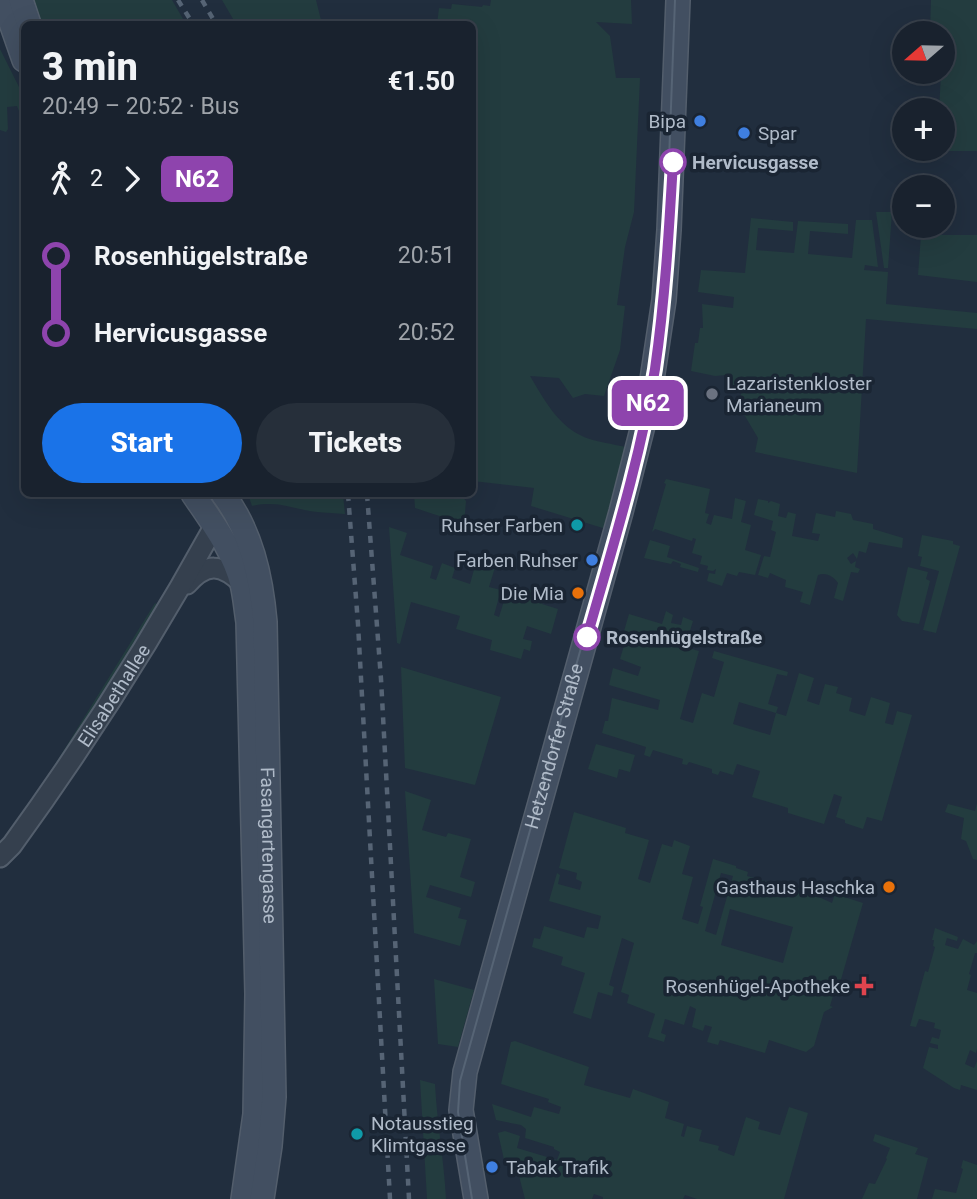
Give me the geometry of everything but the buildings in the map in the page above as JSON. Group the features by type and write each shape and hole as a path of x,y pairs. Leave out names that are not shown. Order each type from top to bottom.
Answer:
{"main road":[{"path":"3,0 21,51"},
{"path":"21,0 29,21"},
{"name":"Hetzendorfer Straße","path":"476,1199 461,1110 465,1072 621,512 640,441 654,370 664,300 670,210 678,0"},
{"name":"Fasangartengasse","path":"195,497 215,525 233,560 242,583 248,622 257,994 255,1114 243,1199"},
{"path":"215,525 224,497"},
{"name":"Fasangartengasse","path":"225,497 253,552 262,585 265,622 274,1097 262,1199"}],"street":[{"name":"Elisabethallee","path":"0,858 72,763 177,595 215,525"},
{"path":"177,595 197,573 206,569 225,569 242,583"}],"green space":[{"path":"31,0 172,0 184,21 39,21"},
{"path":"222,0 316,0 321,21 234,21"},
{"path":"491,0 631,0 632,24 596,22 610,36 616,78 640,78 634,212 625,247 617,305 625,306 620,350 604,396 585,394 573,398 559,378 530,376 552,411 566,426 584,437 626,447 606,529 531,506 534,488 476,481 476,21 437,21 439,8 451,9 452,4 490,6"},
{"path":"931,0 977,0 977,151 955,151 955,98 940,98 940,84 956,84 956,21 930,21"},
{"path":"0,49 21,91 21,116 17,106 7,107 8,129 6,132 0,130"},
{"path":"876,212 892,212 888,268 884,268"},
{"path":"751,218 793,222 793,231 758,228 756,250 794,253 798,221 848,224 848,234 810,231 808,254 852,258 856,220 872,220 878,267 865,265 864,270 888,272 886,304 977,313 977,329 866,319 857,473 755,452 758,438 739,406 742,387 724,383 726,375 715,376 691,371 695,343 698,343 700,328 703,328 702,304 733,308 734,297 698,292 701,270 745,273"},
{"path":"977,235 977,282 918,275 921,238"},
{"path":"666,479 710,489 705,513 709,514 706,523 711,525 714,515 732,519 735,498 746,501 741,522 751,525 745,550 761,555 755,575 739,572 737,576 727,573 722,586 707,581 709,573 715,574 716,569 707,570 708,566 700,564 702,556 692,553 696,539 693,538 692,541 655,529 652,532"},
{"path":"249,497 343,497 345,514 317,512 278,504 252,506"},
{"path":"414,497 463,497 466,501 464,524 415,508"},
{"path":"758,499 780,504 778,516 786,518 788,512 796,514 792,536 818,541 820,534 812,533 816,513 835,517 836,511 851,514 853,520 873,524 873,529 903,538 902,548 869,542 866,553 859,551 857,559 853,553 847,558 851,564 856,561 855,567 860,569 858,573 851,572 843,601 834,598 838,583 824,574 818,575 810,605 800,602 803,592 785,587 786,580 770,573 768,578 758,575 764,556 770,557 776,532 771,530 773,521 754,515"},
{"path":"389,527 407,533 400,555 433,566 430,578 436,580 442,563 455,568 452,578 470,584 478,555 497,561 489,587 501,590 494,615 499,617 508,588 525,593 527,589 545,594 542,604 558,609 551,634 527,626 523,639 532,641 530,651 524,649 521,659 490,650 492,640 456,629 460,616 411,602 400,644 397,643"},
{"path":"922,535 953,541 953,544 960,546 936,633 923,630 939,571 920,566 922,557 918,556"},
{"path":"650,540 670,546 667,557 699,568 698,572 680,567 681,564 673,561 671,564 644,558"},
{"path":"908,567 928,572 926,579 930,581 919,624 902,621 897,615"},
{"path":"155,603 160,606 33,809 28,808"},
{"path":"666,611 673,615 671,623 681,625 683,617 693,621 685,647 699,651 680,719 693,723 702,693 714,697 724,662 712,658 714,651 788,672 787,676 777,674 768,704 778,707 776,713 786,716 799,673 814,678 807,701 819,705 825,684 838,687 836,693 852,698 849,711 865,716 871,697 890,703 885,723 893,725 897,711 912,715 882,821 867,817 863,829 845,823 845,820 836,817 842,797 834,794 824,824 788,813 788,808 752,797 760,771 737,764 733,775 720,771 718,775 712,773 712,769 689,762 687,765 682,764 683,759 653,750 650,757 644,755 646,747 602,733 605,721 608,721 612,698 658,710 660,700 609,685 613,668 638,676 641,667 620,659 628,632 624,631 629,614 662,624","holes":["739,702 776,713 770,735 733,724"]},
{"path":"401,667 501,697 475,785 405,768"},
{"path":"596,744 635,755 630,772 619,769 617,778 588,769"},
{"path":"405,791 431,800 422,830 446,837 448,833 471,839 460,877 475,882 471,897 430,885 426,897 461,908 458,918 467,920 460,946 414,933"},
{"path":"977,803 977,860 973,859 966,841 961,839 964,818 945,812 948,804 975,811"},
{"path":"574,812 626,828 625,833 649,840 638,879 650,883 662,844 672,847 674,840 690,846 682,874 693,877 682,919 698,924 713,859 748,872 747,876 796,890 797,887 832,903 835,894 863,903 840,983 837,982 830,1006 833,1007 824,1012 814,1046 806,1052 769,1040 765,1053 720,1040 718,1045 707,1042 712,1027 705,1025 703,1031 692,1027 696,1009 690,1006 684,1025 665,1019 661,1033 666,1035 664,1042 648,1037 655,1014 627,1003 629,995 621,992 634,943 622,938 609,985 614,987 612,996 598,992 591,1019 573,1013 585,973 561,965 563,957 532,947 534,938 540,939 544,926 584,938 587,927 598,929 601,916 549,901 557,873 560,875 558,884 580,890 582,882 576,879 577,873 559,868","holes":["721,873 733,876 716,935 705,931","730,909 793,927 783,963 721,945"]},
{"path":"935,928 958,937 957,941 947,938 945,945 958,949 963,939 974,945 977,941 977,953 969,974 971,975 967,990 977,993 977,1049 976,1053 970,1050 965,1064 974,1068 977,1061 977,1090 961,1085 960,1090 954,1088 923,1068 929,1047 938,1049 938,1045 930,1043 932,1037 939,1039 941,1030 934,1028 935,1023 919,1019 916,1027 910,1026 925,971 928,972 935,947 932,940"},
{"path":"434,979 474,990 458,1047 438,1044"},
{"path":"515,1041 589,1067 584,1085 630,1098 633,1089 669,1102 665,1118 684,1124 681,1136 684,1137 687,1126 702,1130 699,1141 719,1146 718,1150 734,1156 746,1117 760,1122 758,1129 780,1135 789,1107 808,1113 784,1199 697,1199 685,1195 683,1199 603,1199 594,1194 592,1199 525,1199 513,1162 505,1164 498,1133 505,1131 520,1136 517,1148 557,1160 560,1152 554,1147 525,1138 526,1129 521,1125 496,1120 492,1104 531,1117 534,1107 559,1114 561,1107 548,1102 549,1099 501,1084 511,1042"},
{"path":"420,1080 435,1084 446,1199 427,1199"},
{"path":"875,1134 918,1148 915,1154 928,1158 917,1199 862,1199 869,1183 875,1184 890,1148 873,1141"},
{"path":"963,1160 977,1165 977,1199 932,1199 935,1189 956,1193"}],"tram line":[{"path":"472,1199 458,1112 460,1081 624,494 645,403 659,311 667,213 675,0"}],"railway":[{"path":"178,0 191,21"},
{"path":"202,0 214,21"},
{"path":"348,497 358,624 390,1199"},
{"path":"367,497 381,679 409,1199"}],"bus line":[{"name":"N62","path":"587,637 648,406 664,300 673,162"}],"place":[{"name":"Bipa","path":"700,121"},
{"name":"Spar","path":"744,133"},
{"name":"Hervicusgasse","path":"673,162"},
{"name":"Lazaristenkloster Marianeum","path":"712,394"},
{"name":"Ruhser Farben","path":"577,525"},
{"name":"Farben Ruhser","path":"592,560"},
{"name":"Die Mia","path":"578,593"},
{"name":"Rosenhügelstraße","path":"587,637"},
{"name":"Gasthaus Haschka","path":"889,887"},
{"name":"Rosenhügel-Apotheke","path":"864,986"},
{"name":"Notausstieg Klimtgasse","path":"357,1134"},
{"name":"Tabak Trafik","path":"492,1167"}]}
